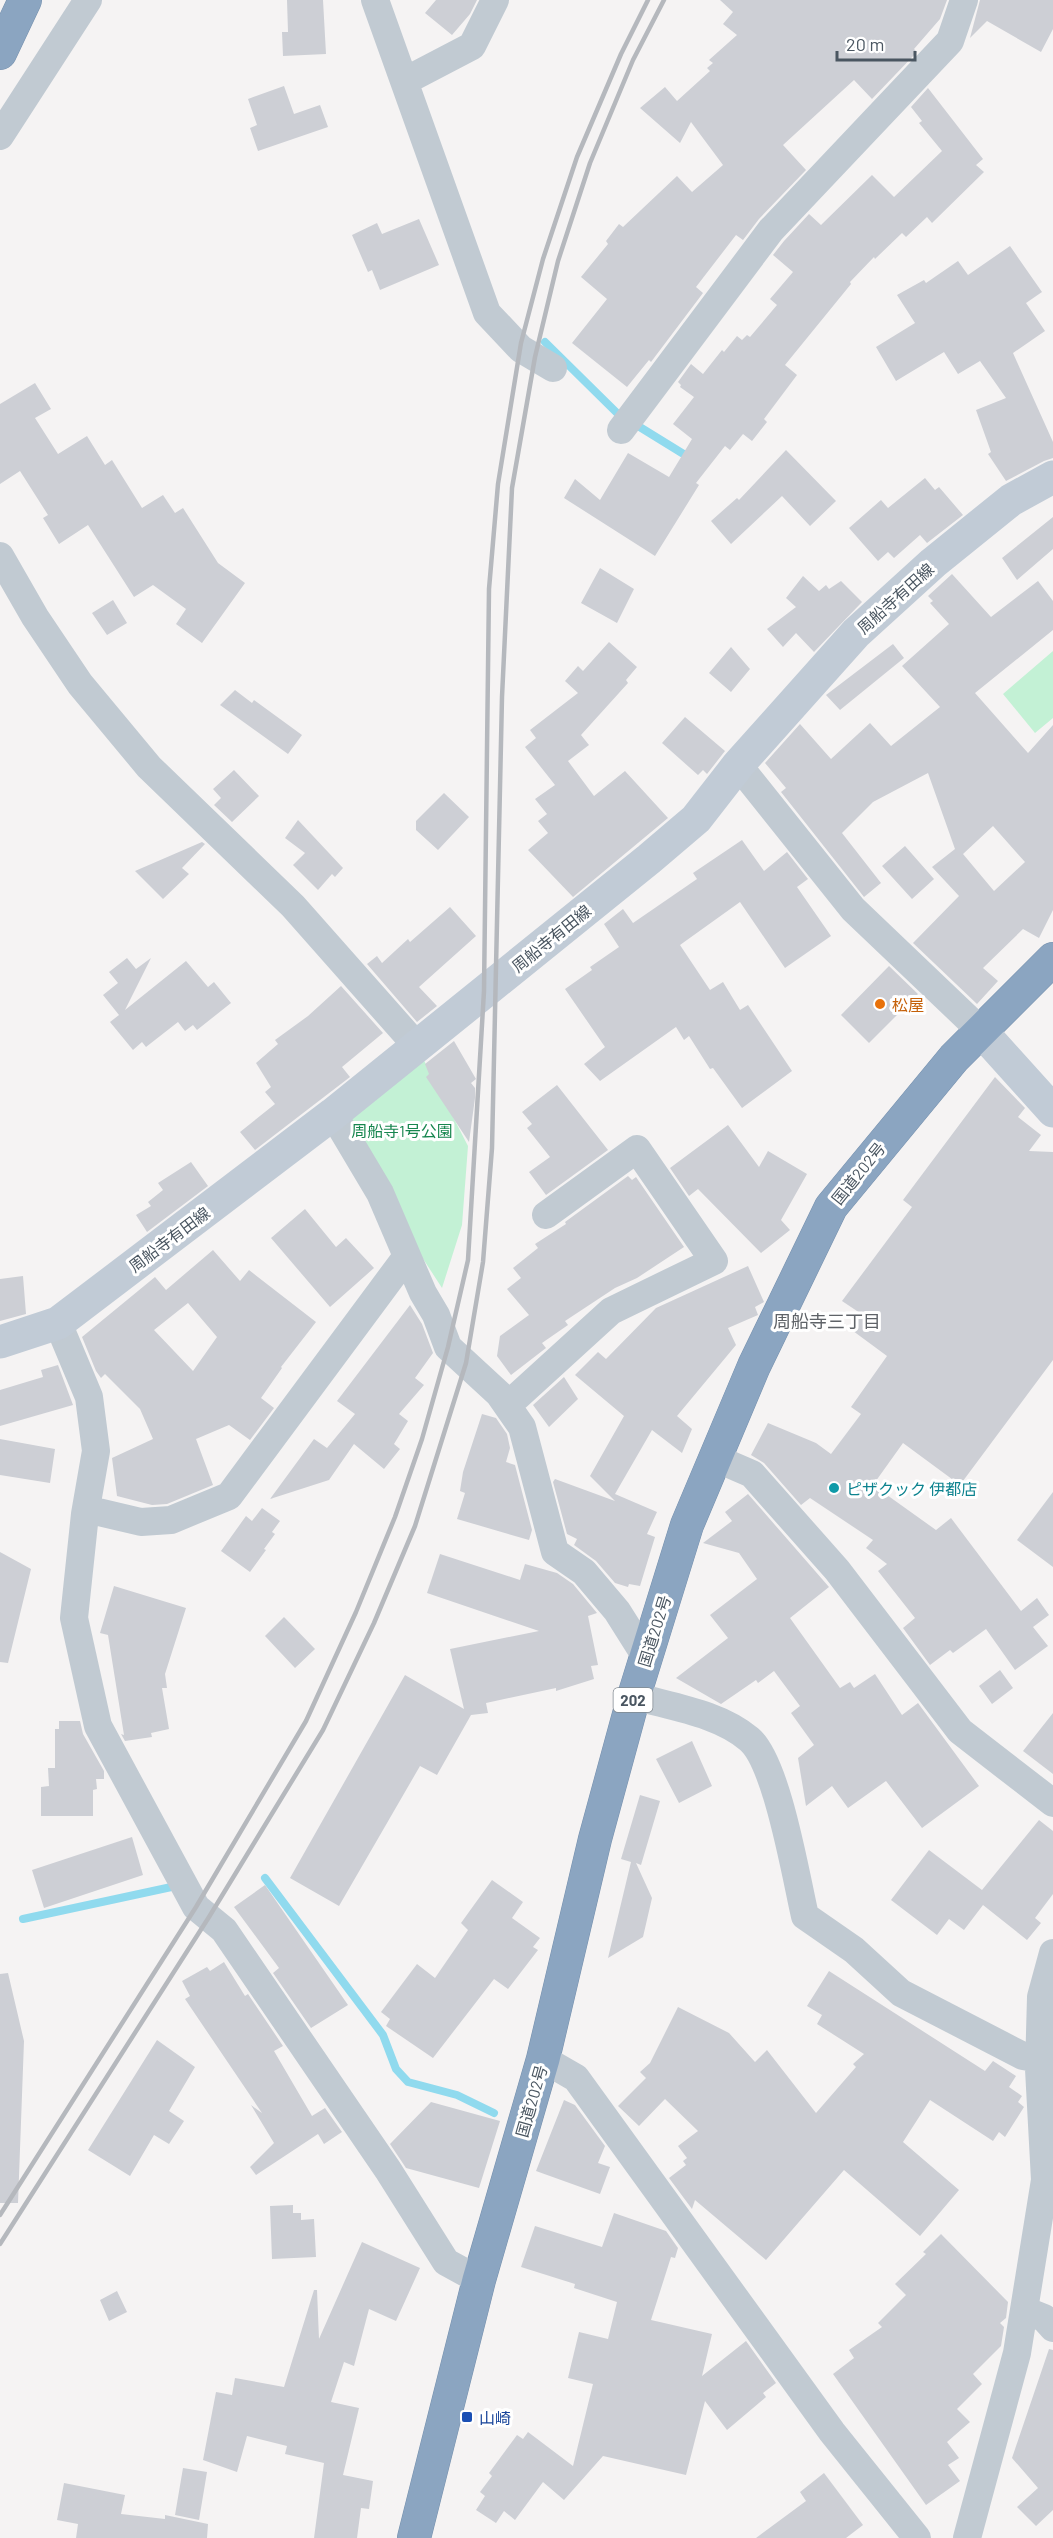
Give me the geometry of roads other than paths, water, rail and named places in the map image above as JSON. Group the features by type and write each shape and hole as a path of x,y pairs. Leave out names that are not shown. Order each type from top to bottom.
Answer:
{"highway":[{"path":"0,53 25,0"},
{"name":"国道202号","path":"414,2538 479,2280 543,2059 595,1839 645,1657 687,1525 754,1366 831,1207 954,1058 1053,959"}],"main road":[{"name":"周船寺有田線","path":"0,1342 58,1323 333,1114 416,1045 497,983 528,955 696,819 738,765 856,633 933,563 1011,500 1053,477"},
{"path":"981,1031 1053,1111"}],"street":[{"path":"0,136 88,0"},
{"path":"375,0 487,313 520,349 553,368"},
{"path":"405,81 472,46 495,0"},
{"path":"626,423 771,230 950,41 964,0"},
{"path":"0,556 35,616 80,684 149,767 293,906 416,1045"},
{"path":"738,765 853,909 981,1031"},
{"path":"333,1114 380,1193 423,1293 436,1315 448,1347 508,1406 522,1427 555,1552 584,1572 617,1611 645,1657"},
{"path":"508,1406 611,1311 714,1261 638,1149 546,1215"},
{"path":"86,1509 141,1522 171,1520 229,1496 407,1256"},
{"path":"58,1323 89,1397 96,1451 86,1509 74,1618 98,1726 196,1907 224,1930 388,2170 446,2262 479,2280"},
{"path":"715,1458 752,1474 837,1570 960,1731 1053,1803"},
{"path":"634,1696 717,1720 750,1740 772,1775 805,1916 854,1950 901,1994 1023,2056 1040,2059"},
{"path":"967,2538 1017,2353 1045,2180 1040,2059 1047,2027 1041,1997 1053,1953"},
{"path":"543,2059 576,2078 832,2432 917,2538"},
{"path":"1024,2310 1044,2318 1053,2328"}],"waterway":[{"path":"545,342 617,413 690,458"},
{"path":"265,1878 383,2035 396,2069 408,2082 457,2095 494,2113"},
{"path":"23,1919 176,1886"}],"railway":[{"path":"0,2215 196,1907 306,1721 356,1612 395,1517 422,1439 448,1347 468,1260 484,991 489,589 498,484 521,343 543,259 577,157 621,54 648,0"},
{"path":"0,2244 209,1917 323,1730 374,1623 415,1526 466,1363 483,1262 492,1148 502,697 512,488 535,357 558,261 590,163 633,60 664,0"}],"place":[{"name":"松屋","path":"880,1004"},
{"name":"ピザクック 伊都店","path":"834,1488"},
{"name":"山崎","path":"467,2417"}],"district":[{"name":"周船寺三丁目","path":"827,1321"}],"park label":[{"name":"周船寺1号公園","path":"402,1130"}]}
